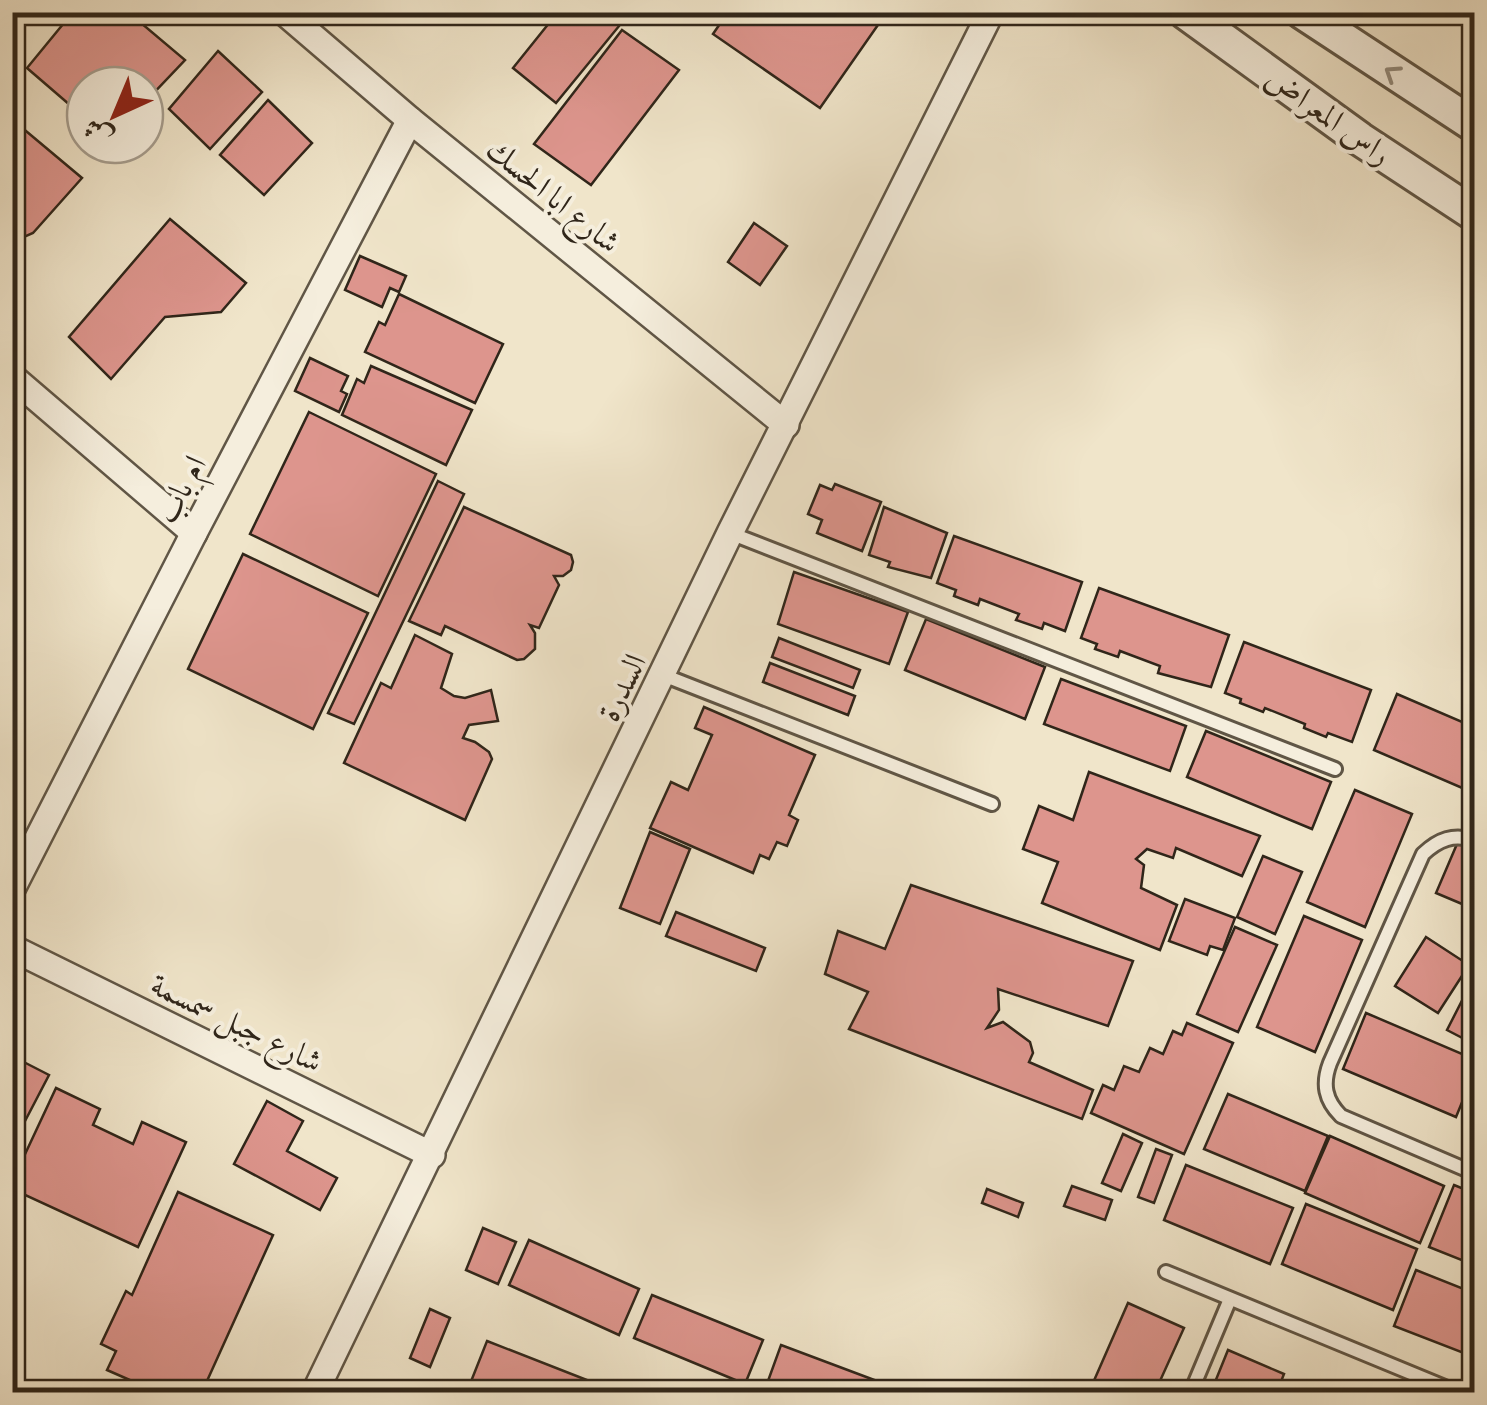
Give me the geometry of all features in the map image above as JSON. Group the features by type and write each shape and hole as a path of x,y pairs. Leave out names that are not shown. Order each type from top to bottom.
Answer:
{"street":[{"name":"شارع ابا الحسك","path":"284,12 410,120 786,425"},
{"name":"السدرة","path":"315,1392 730,533 991,12"},
{"name":"راس المعراض","path":"1185,12 1360,139 1474,214"},
{"name":"راس المعراض","path":"1302,12 1474,125"},
{"name":"ام باب","path":"12,889 410,120"},
{"path":"12,377 194,533"},
{"name":"شارع جبل سمسمة","path":"12,948 432,1155"}],"lane":[{"path":"730,533 1335,768"},
{"path":"664,675 992,804"},
{"path":"1474,840 1448,838 1423,854 1330,1063 1325,1086 1327,1097 1341,1116 1474,1173"},
{"path":"1166,1272 1457,1392"},
{"path":"1192,1392 1230,1299"},
{"path":"1412,1392 1419,1377"}],"building":[{"path":"73,12 128,12 185,60 165,81 165,65 65,65 65,101 27,68"},
{"path":"558,12 615,12 624,20 556,103 513,68"},
{"path":"728,12 887,12 820,108 713,34"},
{"path":"622,30 679,70 591,185 534,144"},
{"path":"218,51 262,92 210,149 169,109"},
{"path":"268,100 312,143 264,195 220,155"},
{"path":"20,126 82,178 33,233 24,237 12,232 12,136"},
{"path":"170,219 246,283 221,312 165,317 111,379 69,337"},
{"path":"754,223 787,246 760,285 728,262"},
{"path":"360,256 406,276 399,292 390,288 382,307 345,290"},
{"path":"399,294 503,344 475,403 365,352 379,322 385,325"},
{"path":"310,358 348,376 341,391 347,394 339,412 295,391"},
{"path":"371,366 472,410 446,465 342,415 357,379 364,383"},
{"path":"309,412 436,474 378,596 250,534"},
{"path":"438,481 464,494 354,724 328,713"},
{"path":"835,484 881,502 862,551 817,533 822,520 808,514 820,485 832,490"},
{"path":"464,507 571,555 571,570 554,576 559,585 539,628 530,625 535,633 535,649 524,659 517,660 445,626 441,635 409,621"},
{"path":"884,507 947,533 931,578 888,567 890,562 869,555"},
{"path":"954,536 1082,582 1065,631 1044,623 1042,629 1016,620 1019,614 980,599 978,605 954,596 956,590 937,583"},
{"path":"243,554 368,613 313,729 188,669"},
{"path":"794,572 908,612 889,664 778,624"},
{"path":"1099,588 1229,635 1211,687 1158,673 1160,666 1120,651 1118,657 1095,649 1097,644 1081,638"},
{"path":"926,619 1045,667 1025,719 905,670"},
{"path":"415,635 452,654 441,688 465,698 491,690 498,721 469,725 463,738 489,752 492,759 465,820 344,763 381,683 391,688"},
{"path":"779,638 860,670 853,688 772,657"},
{"path":"1244,642 1371,690 1352,742 1328,733 1326,737 1304,728 1305,724 1265,708 1263,712 1225,693"},
{"path":"770,663 855,696 848,715 763,682"},
{"path":"1061,679 1186,726 1170,771 1044,724"},
{"path":"1397,694 1474,727 1474,793 1374,750"},
{"path":"704,707 815,755 789,815 798,820 787,846 777,842 769,859 760,855 753,873 650,828 671,782 688,790 712,735 695,728"},
{"path":"1206,731 1331,782 1312,829 1187,777"},
{"path":"1089,772 1260,836 1242,876 1176,848 1173,858 1147,849 1136,859 1144,865 1141,888 1177,905 1160,950 1042,903 1058,862 1023,849 1039,806 1073,820"},
{"path":"1355,790 1412,814 1365,927 1307,902"},
{"path":"650,832 690,849 660,924 620,908"},
{"path":"1460,837 1474,843 1474,909 1436,893"},
{"path":"1263,856 1302,872 1275,934 1237,917"},
{"path":"911,885 1133,961 1108,1026 998,989 999,1010 987,1028 1003,1022 1030,1042 1033,1053 1029,1062 1093,1090 1082,1119 849,1029 868,992 825,974 838,931 885,949"},
{"path":"1185,899 1235,918 1223,950 1210,946 1207,955 1169,941"},
{"path":"676,912 765,948 756,971 666,936"},
{"path":"1304,916 1362,940 1315,1052 1257,1027"},
{"path":"1235,927 1277,945 1238,1032 1197,1014"},
{"path":"1426,937 1469,965 1438,1013 1395,986"},
{"path":"1474,977 1474,1044 1447,1030"},
{"path":"1366,1013 1474,1059 1474,1073 1456,1117 1343,1069"},
{"path":"1187,1023 1233,1043 1184,1154 1091,1113 1103,1085 1114,1090 1124,1066 1139,1072 1150,1048 1163,1054 1173,1031 1182,1035"},
{"path":"12,1056 49,1075 12,1146"},
{"path":"56,1088 100,1109 93,1125 133,1144 142,1122 186,1142 138,1247 12,1189"},
{"path":"1228,1094 1328,1136 1305,1191 1204,1149"},
{"path":"267,1101 303,1121 287,1151 337,1178 320,1210 234,1164"},
{"path":"1123,1134 1142,1143 1121,1191 1102,1183"},
{"path":"1330,1136 1444,1186 1420,1243 1305,1193"},
{"path":"1156,1149 1172,1155 1154,1203 1138,1197"},
{"path":"1186,1165 1293,1208 1270,1264 1164,1220"},
{"path":"1454,1185 1474,1193 1474,1265 1429,1247"},
{"path":"1072,1186 1112,1200 1105,1220 1064,1206"},
{"path":"987,1189 1023,1203 1018,1217 982,1203"},
{"path":"178,1192 273,1235 202,1392 157,1392 107,1370 116,1351 101,1344 126,1291 132,1295"},
{"path":"1306,1204 1417,1249 1393,1310 1282,1264"},
{"path":"483,1228 516,1242 498,1284 466,1270"},
{"path":"529,1240 639,1289 619,1335 509,1285"},
{"path":"1416,1270 1474,1293 1474,1357 1394,1326"},
{"path":"652,1295 763,1340 745,1384 634,1338"},
{"path":"1128,1303 1184,1328 1155,1392 1089,1392"},
{"path":"430,1309 450,1318 430,1367 410,1358"},
{"path":"487,1341 597,1384 593,1392 468,1389"},
{"path":"781,1345 901,1390 764,1392"},
{"path":"1228,1350 1284,1374 1277,1392 1211,1392"}]}
